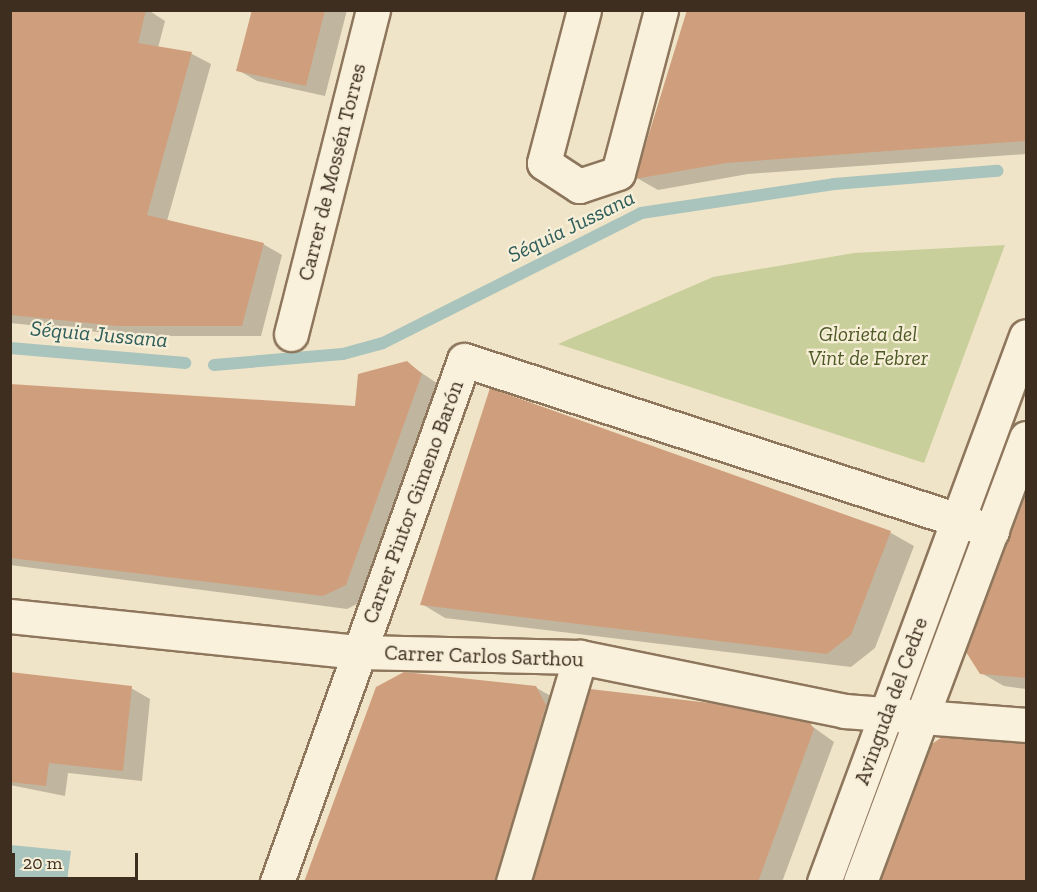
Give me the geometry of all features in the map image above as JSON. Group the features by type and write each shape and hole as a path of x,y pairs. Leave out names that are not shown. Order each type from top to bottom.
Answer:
{"street":[{"name":"Carrer de Mossén Torres","path":"291,334 373,10"},
{"path":"584,10 544,163 579,186 618,173 661,10"},
{"name":"Avinguda del Cedre","path":"824,882 1026,336"},
{"name":"Carrer Pintor Gimeno Barón","path":"277,882 464,360 958,521"},
{"name":"Avinguda del Cedre","path":"860,882 1026,438"},
{"path":"958,521 992,531"},
{"name":"Carrer Carlos Sarthou","path":"10,616 359,652 580,657 886,716 923,715 1026,725"},
{"path":"513,882 580,657"}],"green space":[{"name":"Glorieta del Vint de Febrer","path":"1005,245 924,463 558,344 713,277 854,253"}],"water":[{"path":"11,845 71,851 67,881 11,881"}],"building":[{"path":"10,10 146,10 138,43 192,52 147,215 264,243 242,326 117,326 10,315"},
{"path":"252,10 325,10 306,86 236,71"},
{"path":"687,10 1026,10 1026,141 726,163 635,179"},
{"path":"407,361 422,374 346,585 323,596 10,558 10,384 355,406 358,374"},
{"path":"490,388 891,531 851,635 827,654 420,605"},
{"path":"1026,494 1026,678 980,674 966,652"},
{"path":"10,672 132,686 123,771 49,763 46,786 10,782"},
{"path":"404,672 536,686 546,705 495,882 304,882 376,687"},
{"path":"590,689 710,703 810,723 814,729 758,882 533,882"},
{"path":"942,737 1026,743 1026,882 880,882 932,744"}],"waterway":[{"name":"Séquia Jussana","path":"214,365 343,354 383,343 641,213 834,184 997,171"},
{"name":"Séquia Jussana","path":"10,348 185,363"}]}
